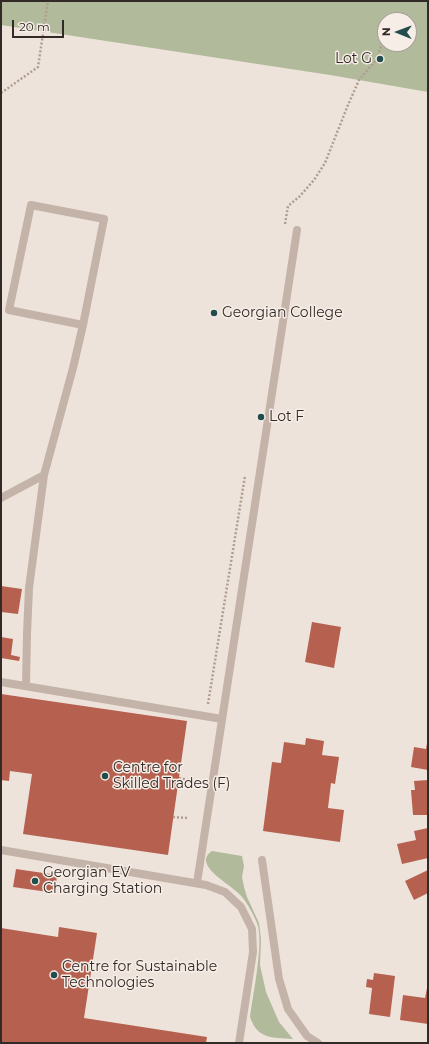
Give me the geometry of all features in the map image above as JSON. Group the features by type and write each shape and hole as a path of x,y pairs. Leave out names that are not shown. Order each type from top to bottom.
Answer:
{"lane":[{"path":"26,686 29,588 44,475 73,368 83,325 104,218 31,205 9,310 83,325"},
{"path":"197,883 297,230"},
{"path":"1,498 44,475"},
{"path":"1,682 222,719"},
{"path":"1,850 197,883 225,892 241,907 252,929 253,952 239,1043"},
{"path":"262,860 281,987 288,1009 307,1036 318,1043"}],"path":[{"path":"1,93 38,67 48,1"},
{"path":"288,206 299,197 314,180 325,163 359,80 377,59 379,52"},
{"path":"205,716 208,708 245,474"},
{"path":"179,778 194,781"},
{"path":"173,817 187,818"}],"green space":[{"path":"1,1 428,1 428,92 330,75 1,25"},
{"path":"212,851 242,856 244,866 242,877 244,887 259,923 261,939 260,965 266,992 279,1022 293,1039 267,1036 257,1030 253,1024 250,1017 258,958 258,926 243,898 209,867 206,862 207,856"}],"building":[{"path":"1,586 22,589 18,614 1,612"},
{"path":"312,622 341,627 334,668 305,662"},
{"path":"1,637 13,639 11,655 20,657 19,661 1,658"},
{"name":"Centre for Skilled Trades (F)","path":"1,694 187,721 168,855 23,834 32,774 10,771 9,781 1,780"},
{"path":"306,738 324,741 322,755 339,757 335,784 331,783 328,808 344,810 340,842 263,831 272,762 281,763 284,742 305,745"},
{"path":"427,743 428,770 411,767 414,747 426,749"},
{"path":"428,780 428,815 413,815 411,790 415,790 414,781"},
{"path":"428,828 428,858 402,864 397,844 416,840 414,831"},
{"name":"Georgian EV Charging Station","path":"16,869 57,875 55,893 13,887"},
{"path":"428,870 428,893 414,900 405,881"},
{"path":"59,927 97,933 84,1018 207,1037 206,1043 1,1043 1,928 58,937"},
{"path":"374,973 395,976 390,1017 369,1014 372,988 366,987 367,979 373,980"},
{"path":"427,988 428,1024 400,1020 403,995 425,998"}],"place":[{"name":"Lot G","path":"380,59"},
{"name":"Georgian College","path":"214,313"},
{"name":"Lot F","path":"261,417"},
{"name":"Centre for Skilled Trades (F)","path":"105,776"},
{"name":"Georgian EV Charging Station","path":"35,881"},
{"name":"Centre for Sustainable Technologies","path":"54,975"}]}
